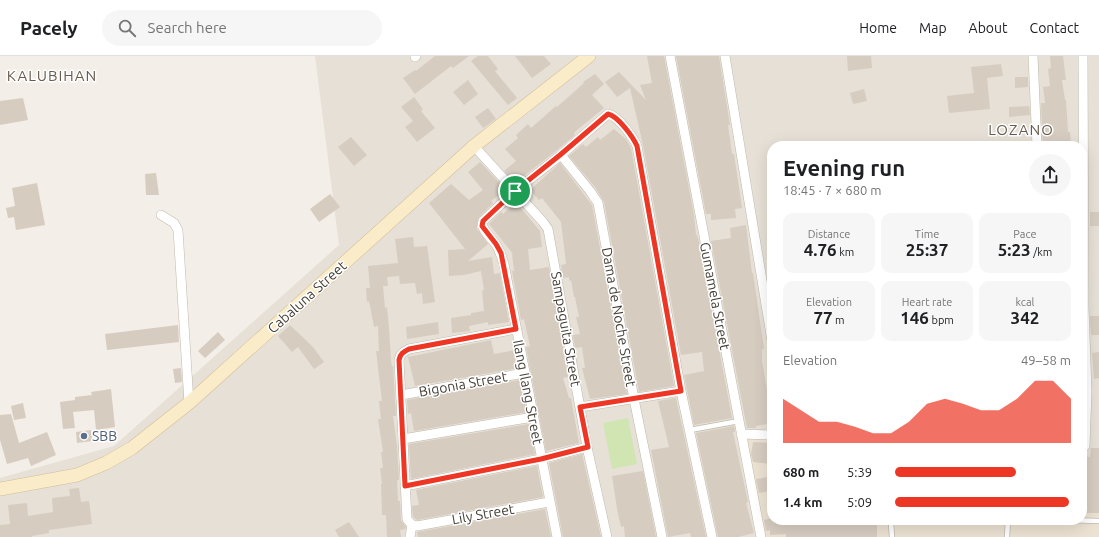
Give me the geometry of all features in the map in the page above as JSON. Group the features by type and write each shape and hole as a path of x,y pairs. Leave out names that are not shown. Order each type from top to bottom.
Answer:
{"main road":[{"name":"Cabaluna Street","path":"0,489 77,475 106,463 132,448 189,403 474,146 589,56"}],"street":[{"name":"Gumamela Street","path":"670,56 761,537"},
{"path":"725,56 767,311"},
{"path":"1033,56 1037,141"},
{"path":"1083,56 1083,141"},
{"path":"515,191 560,155 605,115 610,114 614,116 631,135 637,146 681,391 712,537"},
{"name":"Sampaguita Street","path":"474,146 548,229 580,407 607,537"},
{"name":"Dama de Noche Street","path":"560,155 598,203 634,399 662,537"},
{"name":"Ilang Ilang Street","path":"515,191 483,221 482,224 501,253 557,537"},
{"path":"161,215 174,223 178,230 189,403"},
{"path":"410,537 414,526 407,519 399,360 400,355 402,352 409,349 516,329"},
{"name":"Bigonia Street","path":"401,395 524,373"},
{"path":"580,407 681,391"},
{"path":"403,439 533,417"},
{"path":"741,434 767,435"},
{"path":"405,486 541,459 588,447"},
{"name":"Lily Street","path":"414,526 549,502"}],"lane":[{"path":"690,430 739,421"},
{"path":"1087,521 1099,521"},
{"path":"891,525 892,537"},
{"path":"1007,537 1008,525"}],"shaded area":[{"path":"315,56 1099,56 1099,537 0,537 0,478 114,446 339,245"},
{"path":"744,436 767,438 767,525 1087,525 1087,468 1099,469 1099,537 764,537"}],"green space":[{"path":"628,418 637,464 612,469 603,423"}],"building":[{"path":"435,56 469,56 453,68 451,66 415,94 403,78 415,70 416,71"},
{"path":"478,56 488,56 498,69 495,71 517,98 508,105 471,61"},
{"path":"515,56 544,56 551,64 532,78"},
{"path":"647,56 664,56 694,215 696,235 699,242 732,418 694,425 684,375 704,371 702,352 681,355 643,145 630,88 617,97 605,82 619,72 646,100 640,85 652,83"},
{"path":"676,56 719,56 730,125 728,125 732,154 734,154 742,208 735,209 736,218 711,220 711,214 706,214"},
{"path":"847,56 871,56 872,68 848,71"},
{"path":"1050,56 1063,56 1066,80 1062,80 1066,100 1068,132 1070,132 1071,141 1043,141 1041,103 1045,103 1043,87 1050,86 1048,69 1051,68"},
{"path":"1001,64 1003,76 987,78 990,109 949,113 947,96 974,93 971,67"},
{"path":"595,74 604,84 592,95 604,108 577,130 574,133 575,135 515,183 504,171 516,161 505,149 518,138 516,135 528,124 531,128 556,106 557,107 584,83 583,82"},
{"path":"1015,77 1028,77 1028,87 1015,88"},
{"path":"468,80 478,94 464,105 453,92"},
{"path":"864,89 867,101 853,104 850,93"},
{"path":"414,97 423,109 421,111 435,128 417,142 405,127 413,121 401,107"},
{"path":"23,98 28,120 0,125 0,101"},
{"path":"1029,106 1030,115 1009,117 1009,107"},
{"path":"488,108 496,119 483,128 475,117"},
{"path":"614,129 626,139 631,148 674,386 639,392 604,202 595,187 569,156 583,144 586,147 598,137 600,140"},
{"path":"351,137 367,155 354,166 338,147"},
{"path":"480,162 506,190 491,201 493,203 479,217 477,229 488,244 468,261 492,257 494,274 500,273 509,322 488,325 488,322 469,326 470,331 452,333 451,318 471,315 471,313 484,311 482,290 484,290 481,271 464,275 449,276 448,250 465,249 429,203 451,184 469,200 483,190 468,172"},
{"path":"560,163 592,205 627,394 590,399 582,368 585,368 582,347 575,348 573,335 580,334 576,317 579,317 571,280 569,281 569,277 563,278 561,265 566,264 561,222 542,198 539,200 530,190"},
{"path":"156,173 159,195 146,195 145,174"},
{"path":"37,183 45,225 16,230 14,217 8,218 6,208 15,206 12,188"},
{"path":"330,194 340,207 319,222 310,209"},
{"path":"516,202 540,231 542,247 528,249 530,270 549,267 568,377 563,378 569,398 571,398 579,443 546,451 526,347 530,346 524,319 521,320 512,271 514,271 513,254 489,224 501,212 503,214"},
{"path":"1090,212 1099,212 1099,226 1090,226"},
{"path":"746,225 764,349 762,349 762,361 767,390 767,424 756,426 756,428 747,428 711,241 731,238 730,228"},
{"path":"413,237 414,247 427,246 435,302 423,304 422,293 417,294 415,283 400,284 399,276 387,277 388,286 383,286 385,308 387,307 391,361 393,366 396,416 393,416 399,480 397,480 398,501 400,501 401,520 406,527 405,529 400,530 401,537 387,537 386,515 382,515 382,484 380,468 383,468 381,452 383,452 378,419 381,419 379,401 382,401 376,351 379,351 378,326 374,327 369,301 367,302 366,288 370,288 368,266 398,263 395,239"},
{"path":"1090,316 1099,316 1099,335 1091,335"},
{"path":"438,322 439,334 407,339 406,327"},
{"path":"178,325 179,342 107,350 105,334"},
{"path":"290,325 313,347 324,362 314,369 298,347 292,352 278,336"},
{"path":"218,332 225,340 205,358 198,351"},
{"path":"491,340 494,354 515,350 518,368 415,386 408,357"},
{"path":"1099,352 1099,378 1094,379 1092,353"},
{"path":"181,368 182,382 175,383 173,369"},
{"path":"520,380 527,412 414,431 411,413 408,414 407,400"},
{"path":"111,389 115,427 96,430 94,410 73,412 75,428 63,429 60,402 75,400 75,397 92,395 91,392"},
{"path":"676,398 706,537 691,537 690,533 668,537 651,450 669,447 658,401"},
{"path":"23,403 26,418 14,420 11,406"},
{"path":"11,414 19,443 47,432 56,455 31,466 28,458 7,464 0,440 0,415"},
{"path":"529,424 535,454 411,479 409,444"},
{"path":"734,426 735,432 733,432 748,502 746,503 754,533 738,537 718,537 696,433"},
{"path":"91,430 92,441 77,443 76,432"},
{"path":"753,442 767,443 767,463 753,462 751,454"},
{"path":"1091,448 1099,448 1099,513 1087,513 1087,457 1090,457"},
{"path":"582,454 601,537 563,537 549,463"},
{"path":"537,466 543,497 417,520 413,517 412,506 419,505 416,490"},
{"path":"643,471 656,537 625,537 624,526 621,527 617,509 612,476"},
{"path":"767,477 767,492 759,493 756,479"},
{"path":"79,488 81,502 89,501 92,524 49,530 49,533 32,537 0,537 0,525 10,524 8,505 27,503 28,516 53,512 52,498 70,496 69,489"},
{"path":"545,509 551,537 418,537 417,532"},
{"path":"767,519 767,525 877,525 877,537 786,537 786,534 770,535 770,530 766,531 764,520"},
{"path":"349,522 359,537 339,537 335,530"}],"place":[{"name":"SBB","path":"84,436"}],"district":[{"name":"KALUBIHAN","path":"52,75"},
{"name":"LOZANO","path":"1021,129"}],"route":[{"path":"610,114 614,116 631,135 639,153 681,391 580,407 588,447 541,459 405,486 400,355 402,352 409,349 516,329 501,253 482,226 483,221 515,191 560,155 605,115 610,114"}]}
